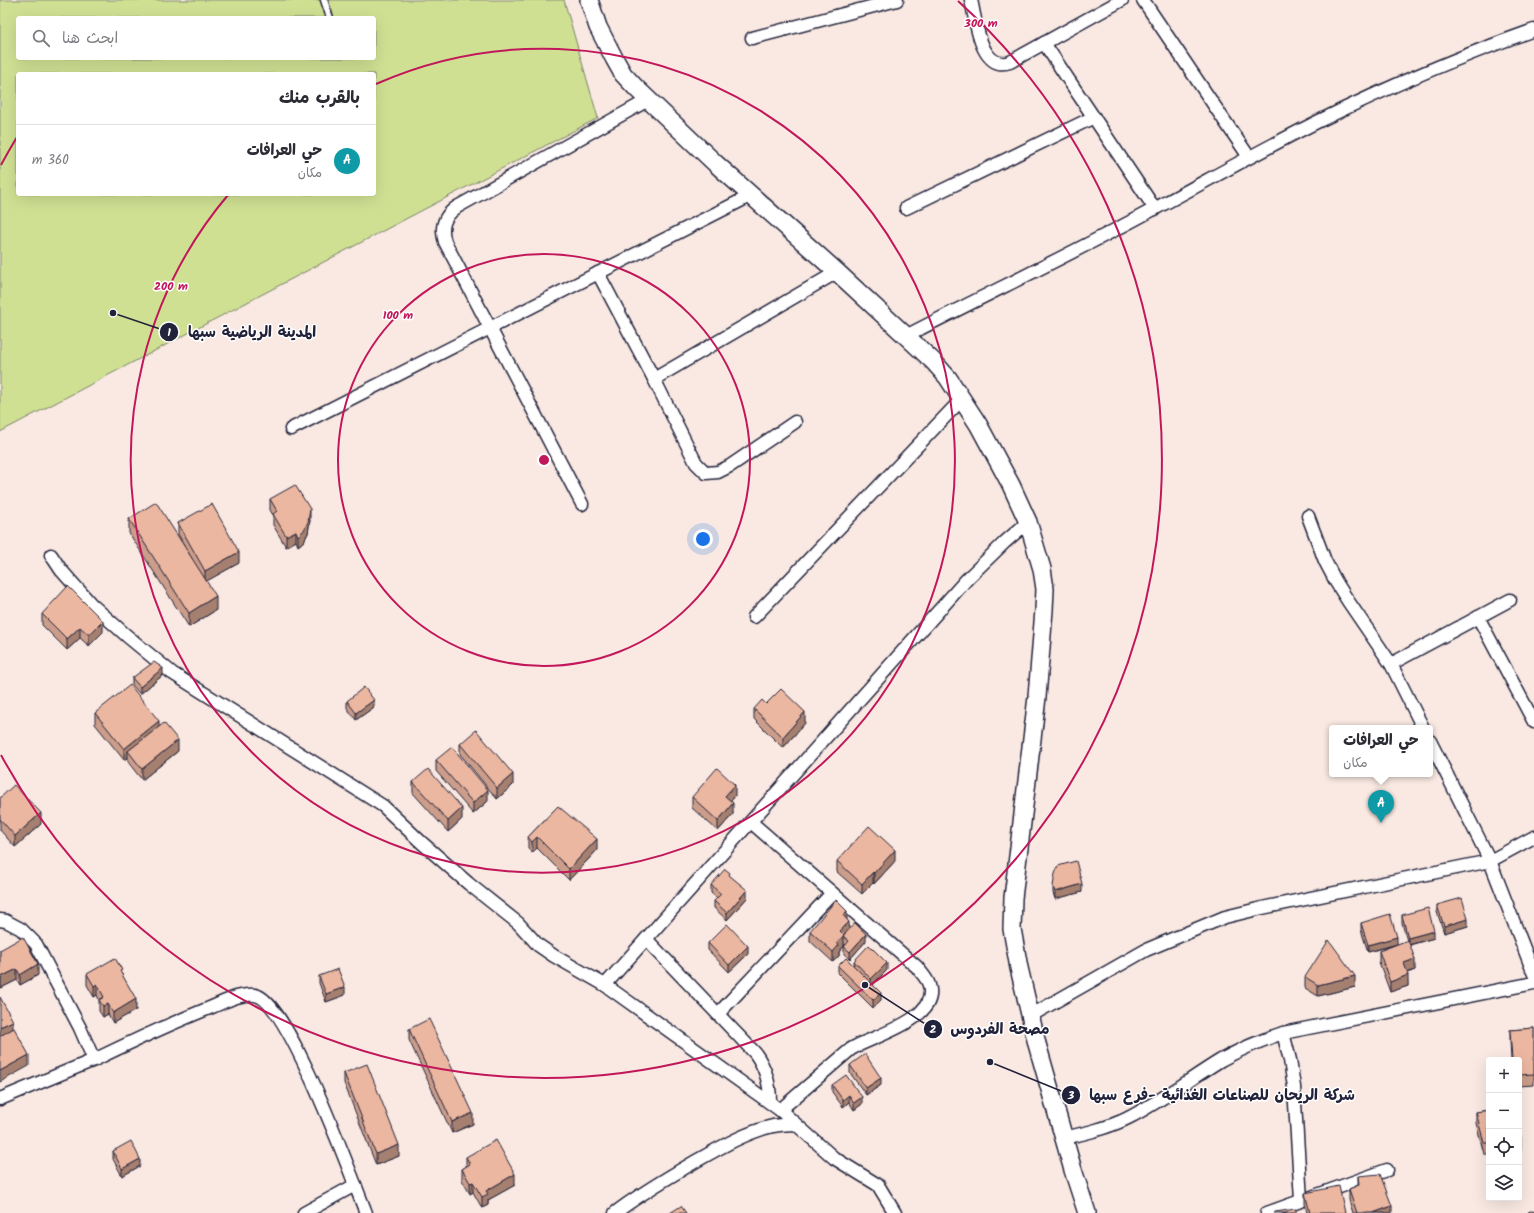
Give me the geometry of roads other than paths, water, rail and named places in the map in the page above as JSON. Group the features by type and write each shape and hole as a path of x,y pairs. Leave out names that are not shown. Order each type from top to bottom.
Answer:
{"street":[{"path":"588,0 598,27 622,74 715,163 906,336 948,378 978,424 1011,485 1028,522 1042,569 1045,596 1037,697 1014,898 1012,930 1030,1016 1064,1138 1087,1213"},
{"path":"752,38 897,0"},
{"path":"971,0 982,44 988,56 996,63 1005,63 1044,44 1122,0"},
{"path":"1143,0 1249,157"},
{"path":"906,336 1155,209 1316,122 1382,91 1489,46 1534,30"},
{"path":"1044,44 1155,209"},
{"path":"582,504 445,242 442,230 446,217 457,207 648,100"},
{"path":"906,208 1094,117"},
{"path":"291,429 752,195"},
{"path":"654,378 837,272"},
{"path":"598,273 654,378 696,463 706,473 718,472 730,466 795,422"},
{"path":"754,617 962,399"},
{"path":"1308,516 1322,553 1336,582 1392,664 1422,725"},
{"path":"605,985 967,579 1028,522"},
{"path":"51,555 61,570 90,604 172,673 383,806 469,884 518,923 538,945 554,956 605,985 770,1102 834,1158 878,1185 895,1213"},
{"path":"1392,664 1510,600"},
{"path":"1478,617 1534,722"},
{"path":"1433,747 1490,861 1534,974"},
{"path":"751,822 917,967 929,985 930,994 926,1005 916,1016 900,1026 860,1043 851,1049 780,1110"},
{"path":"1030,1016 1146,950 1225,917 1490,861 1534,837"},
{"path":"718,1014 832,893"},
{"path":"0,920 6,921 21,928 36,944 80,1028 94,1060"},
{"path":"646,939 755,1053 768,1080 770,1102"},
{"path":"1064,1138 1099,1130 1127,1118 1159,1100 1221,1060 1246,1047 1283,1033 1534,983"},
{"path":"0,1099 94,1060 186,1017 240,996 258,995 266,999 272,1007 291,1038 312,1079 366,1213"},
{"path":"1283,1033 1290,1060 1294,1087 1301,1200"},
{"path":"614,1213 667,1178 724,1146 757,1131 774,1126 795,1124"},
{"path":"1267,1213 1387,1170"},
{"path":"304,1213 355,1185"}],"lane":[{"path":"324,0 329,16"}],"place":[{"name":"المدينة الرياضية سبها","path":"113,313"},
{"name":"حي العرافات","path":"1381,823"},
{"name":"مصحة الفردوس","path":"865,985"},
{"name":"شركة الريحان للصناعات الغذائية -فرع سبها","path":"990,1062"}]}
